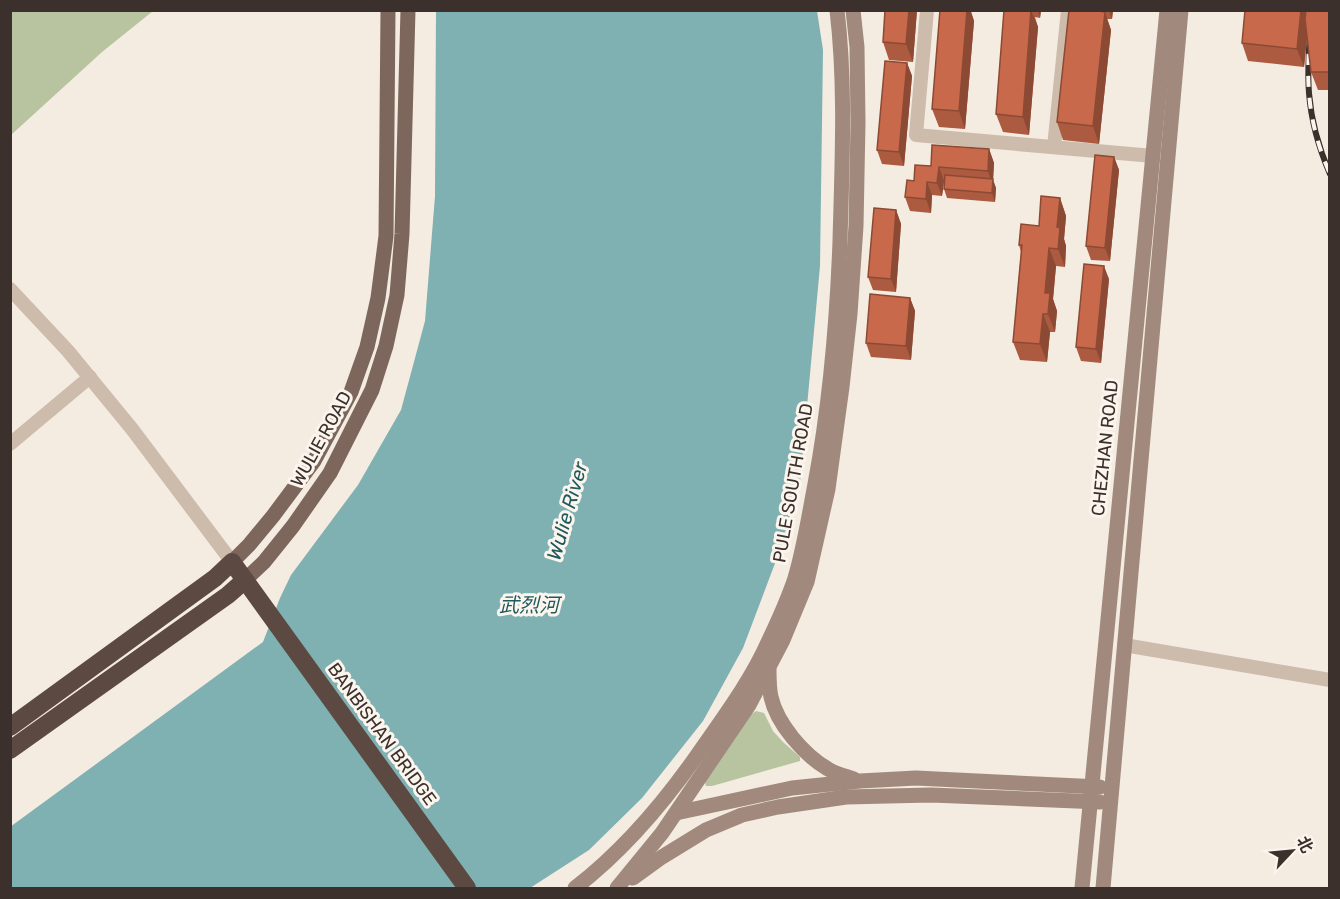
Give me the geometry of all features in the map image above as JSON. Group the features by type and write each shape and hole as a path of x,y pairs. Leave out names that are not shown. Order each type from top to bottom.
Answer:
{"highway":[{"name":"BANBISHAN BRIDGE","path":"231,562 467,888"},
{"name":"WULIE ROAD","path":"10,727 215,578 231,562"},
{"name":"WULIE ROAD","path":"10,750 228,595 245,580"}],"main road":[{"name":"WULIE ROAD","path":"231,562 249,545 273,516 314,460 351,392 367,347 378,298 386,236 388,10"},
{"name":"WULIE ROAD","path":"245,580 264,562 293,526 330,473 372,390 386,346 397,295 402,234 408,10"},
{"name":"PULE SOUTH ROAD","path":"575,888 598,871 638,831 686,771 735,702 769,642 795,578 824,436 839,274 842,61 837,10"},
{"name":"PULE SOUTH ROAD","path":"618,888 662,833 749,705 783,640 807,582 828,489 850,314 856,226 858,123 857,47 853,10"},
{"name":"CHEZHAN ROAD","path":"1082,888 1167,10"},
{"name":"CHEZHAN ROAD","path":"1103,888 1180,10"},
{"path":"769,667 771,698 786,729 826,768 860,781"},
{"path":"676,813 792,788 860,781 916,778 1112,787"},
{"path":"618,888 706,830 742,815 778,807 846,797 931,795 1111,803"}],"street":[{"path":"927,10 916,135 1153,156"},
{"path":"1054,147 1068,10"},
{"path":"10,289 90,377 132,429 231,562"},
{"path":"10,444 90,377"},
{"path":"1124,645 1329,680"}],"green space":[{"path":"11,10 153,11 102,52 11,135"},
{"path":"756,711 764,713 773,731 800,757 800,761 706,786 704,779 750,715"}],"water":[{"name":"武烈河","path":"436,11 817,11 823,50 820,266 800,482 780,550 743,648 703,721 642,798 589,850 530,888 11,888 10,827 263,642 291,575 358,485 401,410 425,321 435,196"}],"building":[{"path":"885,10 909,10 906,44 883,42"},
{"path":"940,10 967,10 959,111 932,109"},
{"path":"1004,10 1031,10 1023,117 996,114"},
{"path":"1069,10 1105,12 1093,126 1057,122"},
{"path":"1245,10 1301,10 1297,49 1242,43"},
{"path":"1306,10 1329,10 1329,72 1311,72"},
{"path":"885,61 907,63 899,152 877,150"},
{"path":"932,145 989,149 988,171 939,167 937,183 927,182 926,199 905,197 907,180 914,181 915,165 931,166"},
{"path":"1095,155 1114,157 1105,248 1086,246"},
{"path":"945,175 993,179 992,193 944,189"},
{"path":"1041,196 1060,198 1057,227 1060,228 1058,249 1049,248 1045,293 1050,293 1048,314 1043,314 1040,344 1013,342 1022,245 1019,245 1021,224 1039,226"},
{"path":"874,208 896,210 891,279 868,277"},
{"path":"1084,264 1104,266 1096,349 1076,347"},
{"path":"870,294 910,298 906,346 866,343"}],"railway":[{"path":"1312,10 1308,74 1311,112 1315,132 1330,174"}],"water label":[{"name":"Wulie River","path":"567,511"}]}
